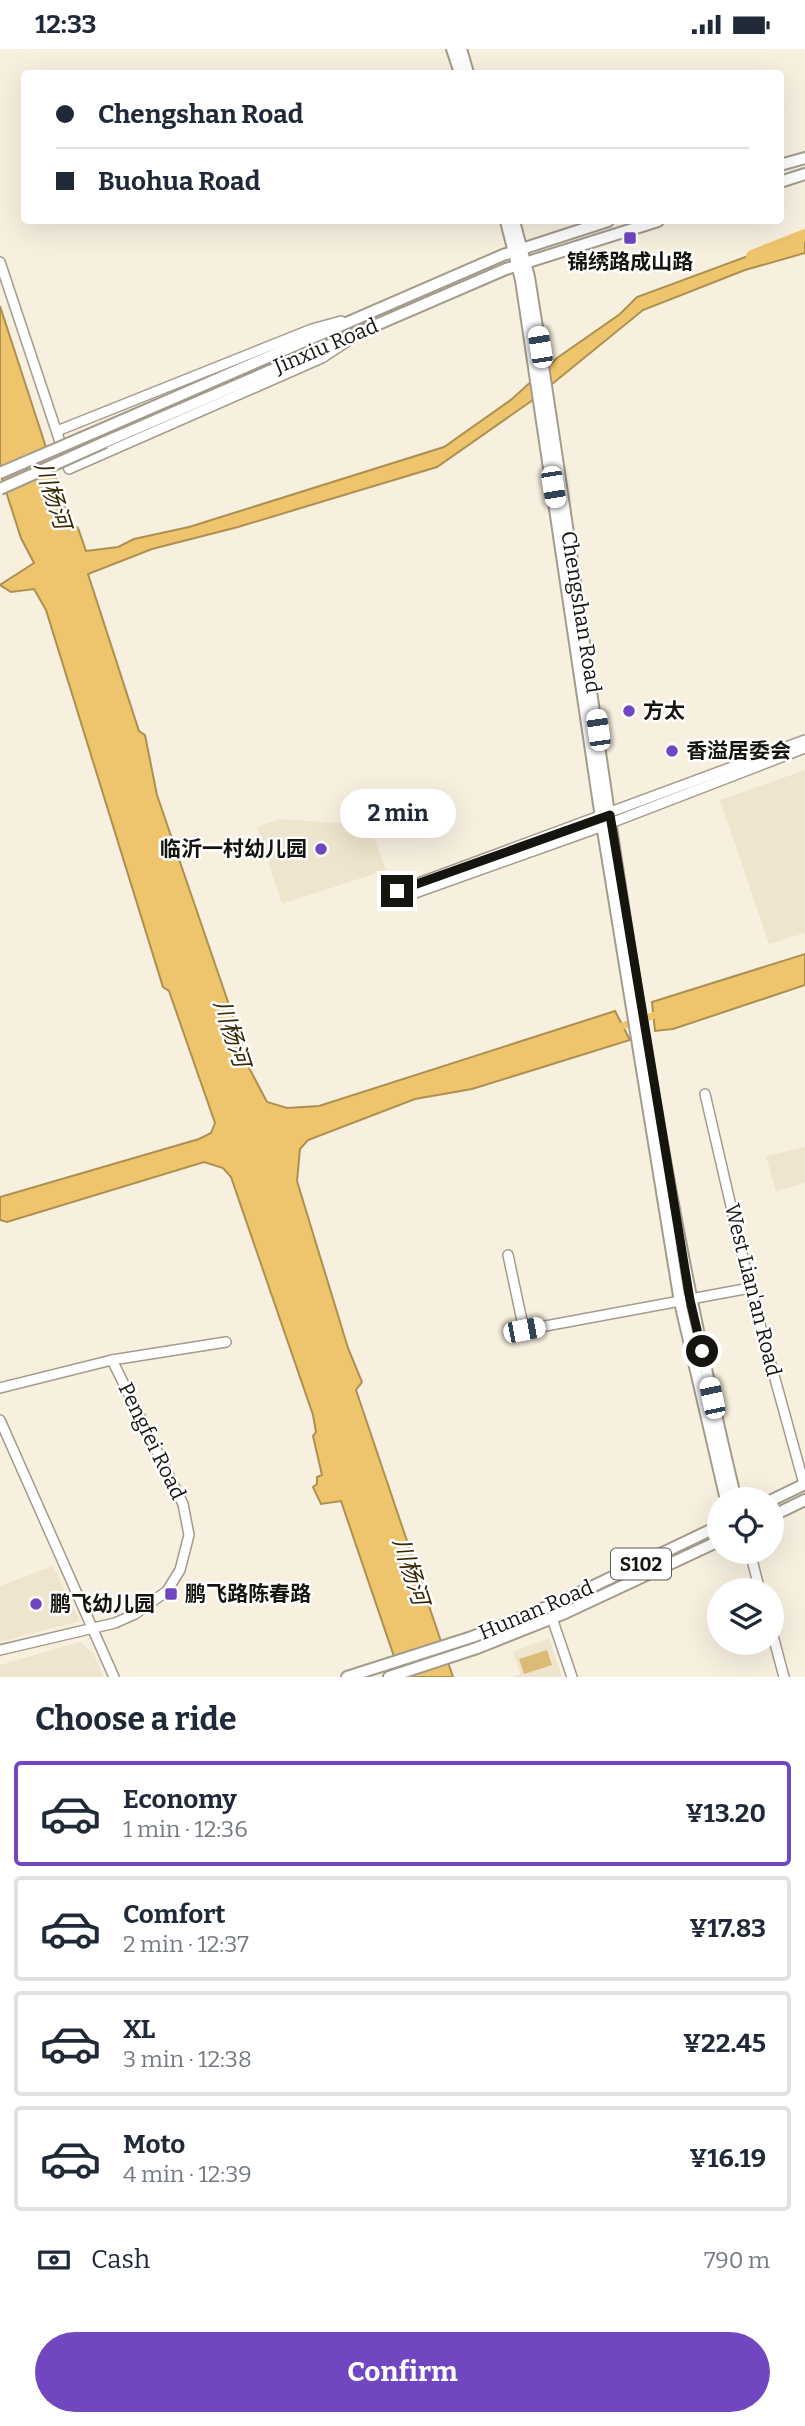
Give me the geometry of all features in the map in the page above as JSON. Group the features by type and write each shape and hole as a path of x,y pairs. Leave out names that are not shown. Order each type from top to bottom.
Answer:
{"main road":[{"path":"452,49 459,70"},
{"path":"461,49 467,70"},
{"path":"784,164 805,158"},
{"path":"784,181 805,174"},
{"name":"Chengshan Road","path":"507,224 519,250"},
{"name":"Chengshan Road","path":"515,224 546,413 606,820 685,1301 723,1487"},
{"name":"Jinxiu Road","path":"0,473 519,250 599,224"},
{"name":"Jinxiu Road","path":"0,489 522,263 648,224"},
{"name":"Chengshan Road","path":"685,1301 733,1487"},
{"path":"784,1494 804,1484"},
{"path":"784,1511 805,1500"},
{"name":"Hunan Road","path":"390,1677 475,1642 707,1532"},
{"name":"Hunan Road","path":"347,1677 383,1664 475,1642 552,1618 707,1547"}],"street":[{"path":"0,262 69,468 322,358 367,329"},
{"path":"57,431 312,329 363,316"},
{"path":"805,740 606,820 415,893 397,891 606,820 805,748"},
{"name":"West Lian'an Road","path":"705,1094 750,1288 804,1484"},
{"path":"508,1255 524,1330 750,1288"},
{"path":"0,1388 112,1360 226,1342"},
{"name":"Pengfei Road","path":"0,1650 90,1629 135,1614 159,1598 180,1570 189,1535 183,1504 112,1360"},
{"path":"0,1420 90,1629 114,1677"},
{"path":"552,1618 572,1677"},
{"path":"778,1655 784,1677"}],"shaded area":[{"path":"805,770 805,933 769,944 720,800"},
{"name":"临沂一村幼儿园","path":"280,819 369,825 386,870 282,904 257,827"},
{"path":"805,1147 805,1183 776,1191 766,1156"},
{"name":"鹏飞幼儿园","path":"53,1566 80,1621 0,1642 0,1586"},
{"path":"549,1638 562,1677 512,1677 520,1674 513,1652"},
{"path":"80,1642 93,1653 104,1677 0,1677 0,1665"},
{"path":"547,1650 552,1665 524,1674 519,1659"}],"water":[{"name":"川杨河","path":"805,235 805,253 745,270 643,310 530,402 437,467 238,527 152,549 88,574 139,731 145,735 157,795 238,1031 246,1062 267,1102 287,1108 319,1106 615,1011 630,1040 472,1089 415,1099 308,1140 300,1149 297,1181 348,1348 362,1382 356,1390 453,1677 401,1677 341,1501 321,1504 313,1487 317,1484 317,1477 322,1475 313,1436 316,1432 313,1415 231,1177 223,1168 204,1162 7,1222 0,1220 0,1197 199,1139 211,1133 215,1123 169,991 163,987 46,610 34,589 11,592 0,585 34,563 21,538 0,473 0,306 71,524 78,528 86,551 118,547 134,539 189,527 444,447 512,399 557,358 620,314 637,297"},
{"path":"805,954 805,985 673,1029 655,1031 652,1002"}],"waterway":[{"path":"752,256 805,235"},
{"path":"616,1028 661,1013"}],"place":[{"name":"锦绣路成山路","path":"630,238"},
{"name":"方太","path":"629,711"},
{"name":"香溢居委会","path":"672,751"},
{"name":"临沂一村幼儿园","path":"321,849"},
{"name":"鹏飞路陈春路","path":"171,1594"},
{"name":"鹏飞幼儿园","path":"36,1604"}],"route":[{"path":"397,891 610,815 690,1300 702,1351"}]}
